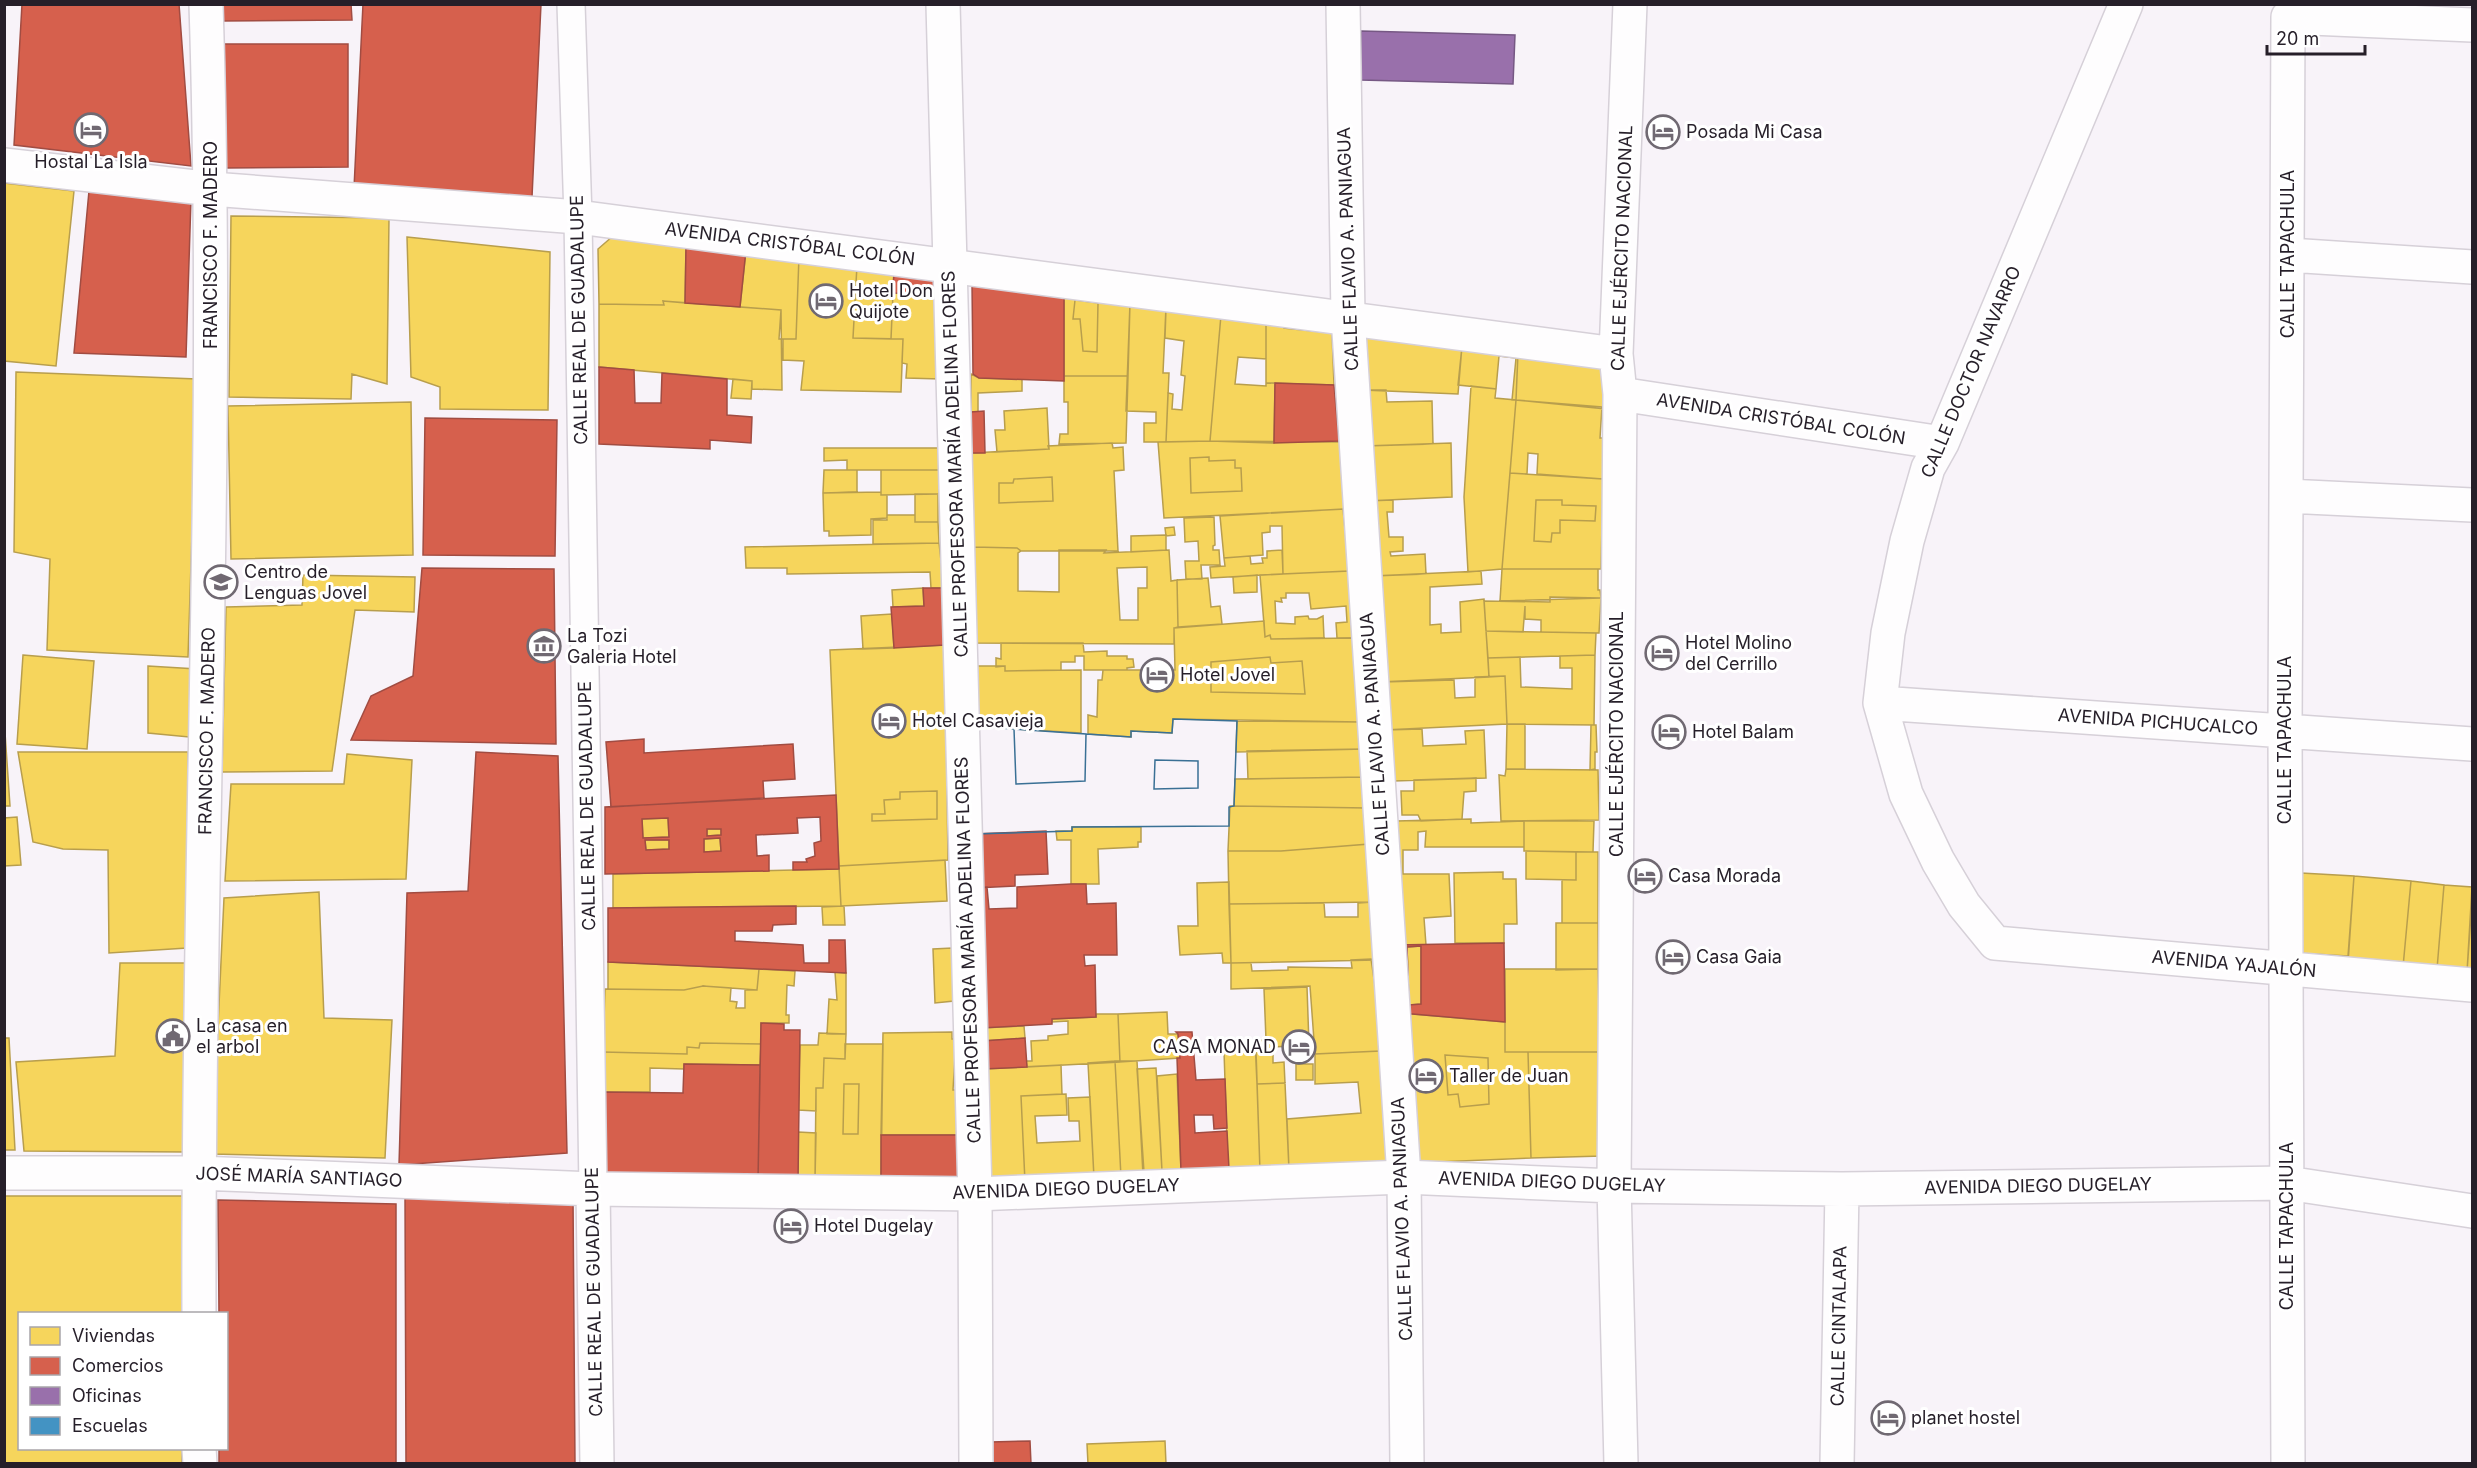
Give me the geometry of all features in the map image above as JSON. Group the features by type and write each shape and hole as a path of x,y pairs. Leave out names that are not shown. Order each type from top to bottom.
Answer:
{"street":[{"name":"FRANCISCO F. MADERO","path":"199,1312 198,1173 211,548 212,189 206,4"},
{"name":"CALLE REAL DE GUADALUPE","path":"571,4 578,217 597,1464"},
{"name":"CALLE PROFESORA MARÍA ADELINA FLORES","path":"943,4 975,1194 976,1464"},
{"name":"CALLE FLAVIO A. PANIAGUA","path":"1343,4 1348,316 1404,1177 1407,1464"},
{"name":"CALLE EJÉRCITO NACIONAL","path":"1621,1464 1614,1185 1620,394 1616,354 1630,4"},
{"name":"CALLE DOCTOR NAVARRO","path":"1995,943 1964,905 1938,861 1906,794 1880,703 1888,633 1907,541 1928,468 1942,443 2126,4"},
{"name":"CALLE TAPACHULA","path":"2288,1464 2285,731 2288,496 2288,17 2472,25"},
{"name":"AVENIDA CRISTÓBAL COLÓN","path":"4,165 212,189 578,217 1348,316 1616,354"},
{"path":"2289,255 2472,267"},
{"name":"AVENIDA CRISTÓBAL COLÓN","path":"1620,394 1942,443"},
{"path":"2288,496 2472,506"},
{"name":"AVENIDA PICHUCALCO","path":"1880,703 2472,744"},
{"name":"AVENIDA YAJALÓN","path":"1995,943 2472,985"},
{"name":"JOSÉ MARÍA SANTIAGO","path":"4,1173 198,1173 593,1189"},
{"name":"AVENIDA DIEGO DUGELAY","path":"593,1189 975,1194 1404,1177 1614,1185 1842,1189 2287,1183 2472,1211"},
{"name":"CALLE CINTALAPA","path":"1837,1464 1842,1189"}],"building: Viviendas":[{"path":"4,183 74,191 56,366 4,361"},
{"path":"231,216 389,218 387,384 352,374 351,399 229,397"},
{"path":"613,236 686,245 685,303 663,301 664,305 599,304 598,249"},
{"path":"407,237 550,252 548,410 440,409 440,387 411,377"},
{"path":"746,250 799,256 796,339 779,339 781,310 740,307"},
{"name":"Hotel Don Quijote","path":"799,256 857,265 853,338 903,339 901,392 801,390 804,361 783,360 783,339 796,339"},
{"path":"857,265 894,270 891,339 853,338"},
{"path":"893,293 942,294 940,379 906,378 907,364 902,363 903,339 891,339"},
{"path":"1064,294 1130,303 1128,376 1064,376","holes":["1075,300 1098,303 1097,352 1083,351 1080,319 1073,319"]},
{"path":"1075,300 1098,303 1097,352 1083,351 1080,319 1073,319"},
{"path":"663,301 781,310 782,390 752,389 752,381 599,367 599,304 664,305"},
{"path":"1130,303 1166,307 1163,373 1169,373 1166,442 1144,442 1144,423 1156,423 1156,412 1126,411"},
{"path":"1166,308 1221,315 1210,441 1166,442 1168,393 1173,394 1172,409 1182,410 1185,376 1181,375 1184,341 1165,338"},
{"path":"1221,315 1266,319 1266,359 1238,357 1235,384 1266,386 1266,383 1275,383 1274,443 1210,441"},
{"path":"1266,319 1285,321 1284,328 1332,333 1334,385 1266,383"},
{"path":"1364,330 1462,346 1458,394 1363,390"},
{"path":"1462,346 1518,353 1516,400 1512,400 1516,358 1499,356 1496,389 1458,385"},
{"path":"1518,353 1607,362 1605,409 1516,400"},
{"path":"16,372 197,379 188,657 47,650 50,559 14,552"},
{"path":"971,374 979,378 1022,379 1022,391 978,393 978,412 971,412"},
{"path":"1064,376 1128,376 1126,443 1059,444 1060,434 1068,434 1068,402 1064,402"},
{"path":"733,379 752,381 751,399 731,398"},
{"path":"1471,386 1496,389 1495,398 1516,400 1502,569 1468,572 1464,497"},
{"path":"1363,390 1386,390 1387,402 1432,401 1433,444 1365,446"},
{"path":"1516,400 1602,407 1600,438 1604,438 1603,479 1537,474 1538,454 1528,453 1527,474 1510,473"},
{"path":"411,402 413,555 231,559 228,406"},
{"path":"1047,408 1049,449 997,452 995,430 1005,430 1004,411"},
{"path":"1158,442 1342,442 1345,509 1164,518","holes":["1209,457 1209,461 1235,460 1235,468 1241,468 1242,491 1191,493 1190,458"]},
{"path":"1112,443 1113,448 1123,447 1124,470 1114,471 1118,551 1021,551 1017,548 973,547 972,453 1049,449 1048,446","holes":["1052,477 1053,501 999,503 999,483 1013,483 1014,479"]},
{"path":"1451,443 1452,497 1366,501 1365,446"},
{"path":"824,448 939,448 940,470 847,470 847,460 824,461"},
{"path":"1209,457 1209,461 1235,460 1235,468 1241,468 1242,491 1191,493 1190,458"},
{"path":"824,470 857,470 857,492 823,493"},
{"path":"881,470 940,470 939,494 881,495"},
{"path":"1510,473 1603,479 1601,569 1502,569","holes":["1536,500 1562,500 1562,505 1596,506 1595,521 1560,520 1560,533 1552,533 1551,542 1534,541"]},
{"path":"1052,477 1053,501 999,503 999,483 1013,483 1014,479"},
{"path":"881,492 881,495 887,495 887,518 871,519 871,535 829,536 829,531 824,531 823,493"},
{"path":"915,494 938,494 938,522 915,522"},
{"path":"1393,500 1393,512 1387,512 1389,537 1403,537 1403,551 1390,552 1391,556 1425,554 1426,574 1373,576 1366,501"},
{"path":"1536,500 1562,500 1562,505 1596,506 1595,521 1560,520 1560,533 1552,533 1551,542 1534,541"},
{"path":"1343,509 1349,571 1283,574 1282,526 1270,526 1270,532 1262,533 1263,555 1224,558 1220,516"},
{"path":"887,515 915,515 915,522 938,522 939,543 873,544 873,520 887,520"},
{"path":"1214,517 1215,545 1213,550 1219,550 1220,565 1201,565 1202,579 1186,579 1185,561 1199,561 1198,541 1185,542 1184,518"},
{"path":"1174,527 1175,535 1166,536 1165,528"},
{"path":"1166,535 1166,550 1131,552 1131,536"},
{"path":"939,543 944,588 931,588 930,572 787,574 787,568 746,568 745,547"},
{"path":"973,547 1017,548 1021,551 1018,553 1018,591 1059,592 1059,550 1106,550 1104,553 1169,550 1171,581 1177,580 1178,627 1174,628 1174,644 974,643"},
{"path":"1282,550 1283,574 1211,578 1210,567 1225,566 1224,558 1250,556 1251,564 1263,563 1262,558 1267,558 1267,551"},
{"path":"1147,567 1147,588 1138,588 1138,620 1120,620 1117,568"},
{"path":"1502,569 1598,569 1598,590 1600,590 1601,598 1500,601"},
{"path":"1349,571 1352,638 1337,638 1336,623 1347,622 1346,606 1311,609 1309,593 1286,593 1286,598 1281,598 1282,602 1275,601 1276,623 1295,624 1295,617 1308,616 1309,619 1317,619 1323,616 1324,638 1271,639 1270,635 1265,637 1260,575"},
{"path":"1481,571 1482,584 1430,587 1430,625 1441,624 1441,633 1461,632 1460,602 1484,599 1489,677 1379,682 1373,576"},
{"path":"303,575 415,577 414,612 355,610 332,771 222,772 226,607 302,605"},
{"path":"1257,575 1257,592 1234,593 1233,577"},
{"path":"1208,578 1211,607 1220,606 1222,624 1178,627 1177,580"},
{"path":"923,588 924,606 893,607 892,590"},
{"path":"1550,597 1601,598 1599,633 1541,632 1541,620 1525,619 1525,606 1523,632 1486,631 1484,601 1550,602"},
{"path":"892,614 894,648 863,649 861,616"},
{"name":"Hotel Jovel","path":"1264,621 1265,637 1270,635 1271,639 1355,638 1361,722 1173,719 1172,733 1131,731 1131,737 1088,734 1088,715 1097,717 1098,680 1102,680 1103,670 1175,670 1174,628","holes":["1270,657 1271,663 1302,661 1305,694 1211,692 1211,662"]},
{"path":"1486,631 1596,633 1595,655 1488,658"},
{"path":"1001,643 1083,643 1084,652 1107,651 1107,656 1127,656 1127,659 1133,659 1134,667 1127,668 1127,670 1084,670 1084,656 1075,656 1075,662 1061,662 1061,670 1005,671 1005,666 996,667 996,658 1001,659"},
{"name":"Hotel Casavieja","path":"945,645 948,860 839,866 830,650","holes":["937,791 937,819 872,821 872,814 885,814 884,800 900,799 900,792"]},
{"path":"23,655 94,661 87,749 17,744"},
{"path":"1595,655 1594,725 1507,724 1505,676 1489,677 1488,658 1520,657 1521,687 1572,689 1572,668 1560,668 1560,656"},
{"path":"1270,657 1271,663 1302,661 1305,694 1211,692 1211,662"},
{"path":"148,666 197,669 189,737 148,733"},
{"path":"975,666 1005,666 1005,671 1081,670 1081,733 970,726"},
{"path":"1505,676 1507,724 1384,730 1382,682 1454,680 1455,698 1475,697 1475,677"},
{"path":"4,718 10,806 4,806"},
{"path":"1237,721 1361,722 1364,749 1236,752"},
{"path":"1507,724 1525,724 1525,769 1506,769"},
{"path":"1591,725 1596,725 1597,752 1595,752 1595,769 1590,770"},
{"path":"1422,729 1423,746 1466,744 1465,731 1484,730 1486,778 1394,781 1384,730"},
{"path":"1364,749 1364,777 1248,779 1247,751"},
{"path":"18,752 188,752 187,948 109,953 108,850 63,849 33,842"},
{"path":"347,754 412,760 406,879 225,881 231,784 344,784"},
{"path":"1506,769 1598,770 1599,820 1501,821 1499,775 1505,776"},
{"path":"1364,777 1367,808 1234,806 1235,779"},
{"path":"1476,778 1476,791 1464,792 1462,819 1421,821 1418,815 1402,815 1401,791 1414,791 1414,780"},
{"path":"937,791 937,819 872,821 872,814 885,814 884,800 900,799 900,792"},
{"path":"1230,806 1367,808 1369,844 1281,851 1228,851"},
{"path":"17,817 21,865 4,866 4,818"},
{"path":"668,818 669,837 643,838 642,819"},
{"path":"1471,819 1471,823 1524,821 1524,847 1425,847 1426,831 1418,832 1418,850 1403,850 1403,874 1449,874 1451,916 1424,918 1426,945 1396,945 1397,821"},
{"path":"1524,821 1594,821 1593,852 1524,851"},
{"path":"1072,827 1141,827 1141,842 1138,842 1138,847 1098,849 1099,884 1071,884 1071,840 1057,840 1056,831 1072,831"},
{"path":"707,829 721,829 721,835 707,836"},
{"path":"720,838 721,851 704,852 704,839"},
{"path":"645,840 669,840 669,849 646,850"},
{"path":"1369,844 1373,902 1229,904 1228,851 1281,851"},
{"path":"1526,851 1576,852 1576,880 1526,879"},
{"path":"1576,852 1598,852 1598,923 1562,923 1562,880 1576,880"},
{"path":"945,860 947,901 841,906 839,866"},
{"path":"839,869 841,906 613,908 613,874"},
{"path":"1503,872 1503,879 1516,879 1517,924 1504,924 1504,943 1455,943 1454,873"},
{"path":"2301,873 2354,876 2348,956 2296,953"},
{"path":"2354,876 2411,881 2403,967 2348,963"},
{"path":"2411,881 2444,885 2437,969 2403,967"},
{"path":"1229,882 1231,963 1223,963 1222,953 1180,955 1178,926 1198,926 1197,883"},
{"path":"2444,885 2472,887 2467,972 2437,969"},
{"path":"319,892 324,1018 392,1020 385,1158 212,1154 224,898"},
{"path":"1373,902 1376,960 1231,963 1229,904 1324,903 1325,917 1358,917 1358,903"},
{"path":"844,906 845,925 823,925 822,907"},
{"path":"2472,915 2472,973 2467,972"},
{"path":"1556,923 1598,923 1598,969 1556,970"},
{"path":"1421,946 1421,1004 1409,1005 1407,947"},
{"path":"952,948 954,1001 935,1003 933,949"},
{"path":"1371,959 1380,1020 1377,1021 1380,1051 1315,1054 1310,986 1231,989 1231,963 1251,963 1252,971 1288,970 1288,967 1352,968 1351,960"},
{"path":"608,962 759,969 757,990 703,986 684,990 608,989"},
{"path":"120,963 185,963 189,1152 24,1151 16,1062 115,1056"},
{"path":"759,969 795,971 794,986 787,985 786,1015 789,1015 789,1023 761,1023 761,1044 700,1043 699,1048 687,1047 687,1054 603,1052 605,989 684,990 703,986 731,988 730,1001 737,1002 736,1008 745,1008 745,990 757,990"},
{"path":"1505,969 1598,969 1600,1052 1505,1052"},
{"path":"835,972 846,973 846,1034 827,1034 829,999 837,1000"},
{"path":"1307,987 1309,1045 1273,1047 1273,1063 1284,1062 1285,1083 1257,1084 1255,1041 1266,1040 1264,989"},
{"path":"1167,1012 1168,1034 1178,1034 1180,1058 1120,1062 1118,1014"},
{"name":"Taller de Juan","path":"1401,1013 1505,1022 1505,1052 1528,1052 1531,1158 1413,1163","holes":["1445,1055 1488,1058 1489,1104 1460,1107 1458,1094 1448,1095"]},
{"path":"1096,1014 1118,1014 1120,1062 1027,1067 1026,1061 1032,1061 1031,1041 1048,1040 1048,1036 1068,1034 1068,1021 1052,1022 1052,1019 1096,1017"},
{"path":"1024,1026 1025,1038 982,1041 981,1028"},
{"path":"952,1032 952,1039 956,1039 953,1090 957,1090 959,1135 881,1135 883,1033"},
{"path":"819,1033 846,1034 845,1059 824,1058 823,1088 816,1088 816,1111 798,1110 800,1045 818,1045"},
{"path":"4,1038 9,1038 15,1150 4,1150"},
{"path":"700,1043 761,1044 760,1065 684,1064 684,1069 650,1068 650,1092 602,1092 603,1052 687,1054 687,1047 699,1048"},
{"path":"845,1044 883,1044 881,1181 815,1180 816,1088 823,1088 824,1058 845,1059","holes":["844,1084 859,1084 858,1134 843,1134"]},
{"path":"1256,1050 1260,1171 1228,1172 1224,1051"},
{"path":"1380,1051 1389,1166 1289,1170 1287,1119 1361,1113 1358,1082 1315,1084 1315,1054"},
{"path":"1528,1052 1600,1052 1602,1156 1531,1158"},
{"path":"1445,1055 1488,1058 1489,1104 1460,1107 1458,1094 1448,1095"},
{"path":"1115,1061 1121,1177 1094,1178 1088,1063"},
{"path":"1115,1061 1137,1061 1143,1175 1121,1177"},
{"path":"1296,1064 1313,1064 1313,1080 1296,1080"},
{"path":"1061,1065 1062,1094 1021,1096 1025,1182 989,1182 983,1069"},
{"path":"1156,1068 1162,1171 1144,1172 1137,1069"},
{"path":"1177,1074 1181,1171 1162,1171 1157,1076"},
{"path":"1285,1083 1289,1170 1260,1171 1257,1084"},
{"path":"844,1084 859,1084 858,1134 843,1134"},
{"path":"1066,1094 1067,1115 1035,1116 1037,1143 1080,1141 1079,1121 1069,1121 1068,1098 1090,1097 1094,1178 1025,1182 1021,1096"},
{"path":"798,1132 816,1133 815,1180 798,1181"},
{"path":"4,1196 185,1196 184,1312 18,1312 18,1450 182,1450 182,1464 4,1464"},
{"path":"1165,1441 1166,1464 1088,1464 1087,1444"}],"building: Comercios":[{"path":"22,4 179,4 191,166 14,145"},
{"path":"220,4 351,4 352,20 220,21"},
{"path":"363,4 541,4 532,197 354,188"},
{"path":"223,44 348,44 348,167 223,168"},
{"path":"89,191 191,198 186,357 74,353"},
{"path":"686,247 746,250 740,307 685,303"},
{"path":"894,270 943,276 942,294 893,293"},
{"path":"972,283 1064,294 1064,381 979,378 973,374"},
{"path":"599,367 634,370 635,403 661,403 662,373 727,379 727,415 752,417 751,443 710,440 710,449 599,444"},
{"path":"1275,383 1334,385 1339,441 1274,443"},
{"path":"984,411 985,453 972,453 971,412"},
{"path":"425,418 557,420 555,556 423,555"},
{"path":"422,568 554,569 556,744 351,740 371,696 413,676"},
{"path":"923,588 944,588 945,645 894,648 891,607 924,606"},
{"path":"644,739 644,753 793,744 795,779 763,781 764,798 611,807 606,742"},
{"path":"476,752 558,756 567,1153 399,1165 407,893 468,891"},
{"path":"836,795 839,869 793,870 793,862 807,862 806,859 815,856 814,843 821,841 820,817 797,818 798,833 756,835 757,856 769,855 769,871 605,874 605,807","holes":["668,818 669,837 643,838 642,819","707,829 721,829 721,835 707,836","720,838 721,851 704,852 704,839","645,840 669,840 669,849 646,850"]},
{"path":"1046,831 1048,874 1015,875 1015,886 975,888 973,834"},
{"path":"1086,884 1087,904 1116,903 1117,955 1084,955 1085,966 1095,965 1096,1017 1052,1019 1052,1024 981,1028 975,888 987,887 989,909 1017,908 1017,887"},
{"path":"796,906 796,924 773,925 772,931 735,931 735,941 803,945 804,963 829,963 829,940 845,940 846,973 608,962 608,908"},
{"path":"1504,943 1505,1022 1401,1013 1396,945","holes":["1421,946 1421,1004 1409,1005 1407,947"]},
{"path":"761,1023 784,1024 784,1030 800,1030 798,1181 758,1180"},
{"path":"1176,1032 1192,1032 1196,1080 1225,1079 1227,1128 1214,1129 1213,1115 1194,1115 1195,1133 1227,1131 1229,1169 1181,1171 1177,1058 1180,1058"},
{"path":"1025,1038 1027,1067 983,1069 982,1041"},
{"path":"684,1064 760,1065 758,1180 602,1178 602,1092 683,1093"},
{"path":"881,1135 959,1135 960,1172 953,1181 881,1181"},
{"path":"405,1193 573,1198 575,1464 406,1464"},
{"path":"218,1200 396,1204 396,1464 219,1464 219,1450 228,1450 228,1312 219,1312"},
{"path":"1030,1441 1031,1464 992,1464 991,1442"}],"building: Oficinas":[{"path":"1361,31 1515,35 1513,84 1361,80"}],"building: Escuelas":[{"path":"1173,719 1237,721 1234,806 1229,807 1229,826 1072,827 1072,831 973,834 970,726 1014,729 1016,784 1085,781 1086,734 1131,737 1131,731 1172,733"},
{"path":"1173,719 1237,721 1234,806 1229,807 1229,826 1072,827 1072,831 973,834 970,726 1131,737 1131,731 1172,733","holes":["1155,760 1198,761 1198,788 1154,789"]},
{"path":"1014,729 1086,734 1085,781 1016,784"},
{"path":"1155,760 1198,761 1198,788 1154,789"}],"place":[{"name":"Hostal La Isla","path":"91,130"},
{"name":"Posada Mi Casa","path":"1663,132"},
{"name":"Hotel Don Quijote","path":"826,301"},
{"name":"Centro de Lenguas Jovel","path":"221,582"},
{"name":"La Tozi Galeria Hotel","path":"544,646"},
{"name":"Hotel Molino del Cerrillo","path":"1662,653"},
{"name":"Hotel Jovel","path":"1157,675"},
{"name":"Hotel Casavieja","path":"889,721"},
{"name":"Hotel Balam","path":"1669,732"},
{"name":"Casa Morada","path":"1645,876"},
{"name":"Casa Gaia","path":"1673,957"},
{"name":"La casa en el arbol","path":"173,1036"},
{"name":"CASA MONAD","path":"1299,1047"},
{"name":"Taller de Juan","path":"1426,1076"},
{"name":"Hotel Dugelay","path":"791,1226"},
{"name":"planet hostel","path":"1888,1418"}]}
